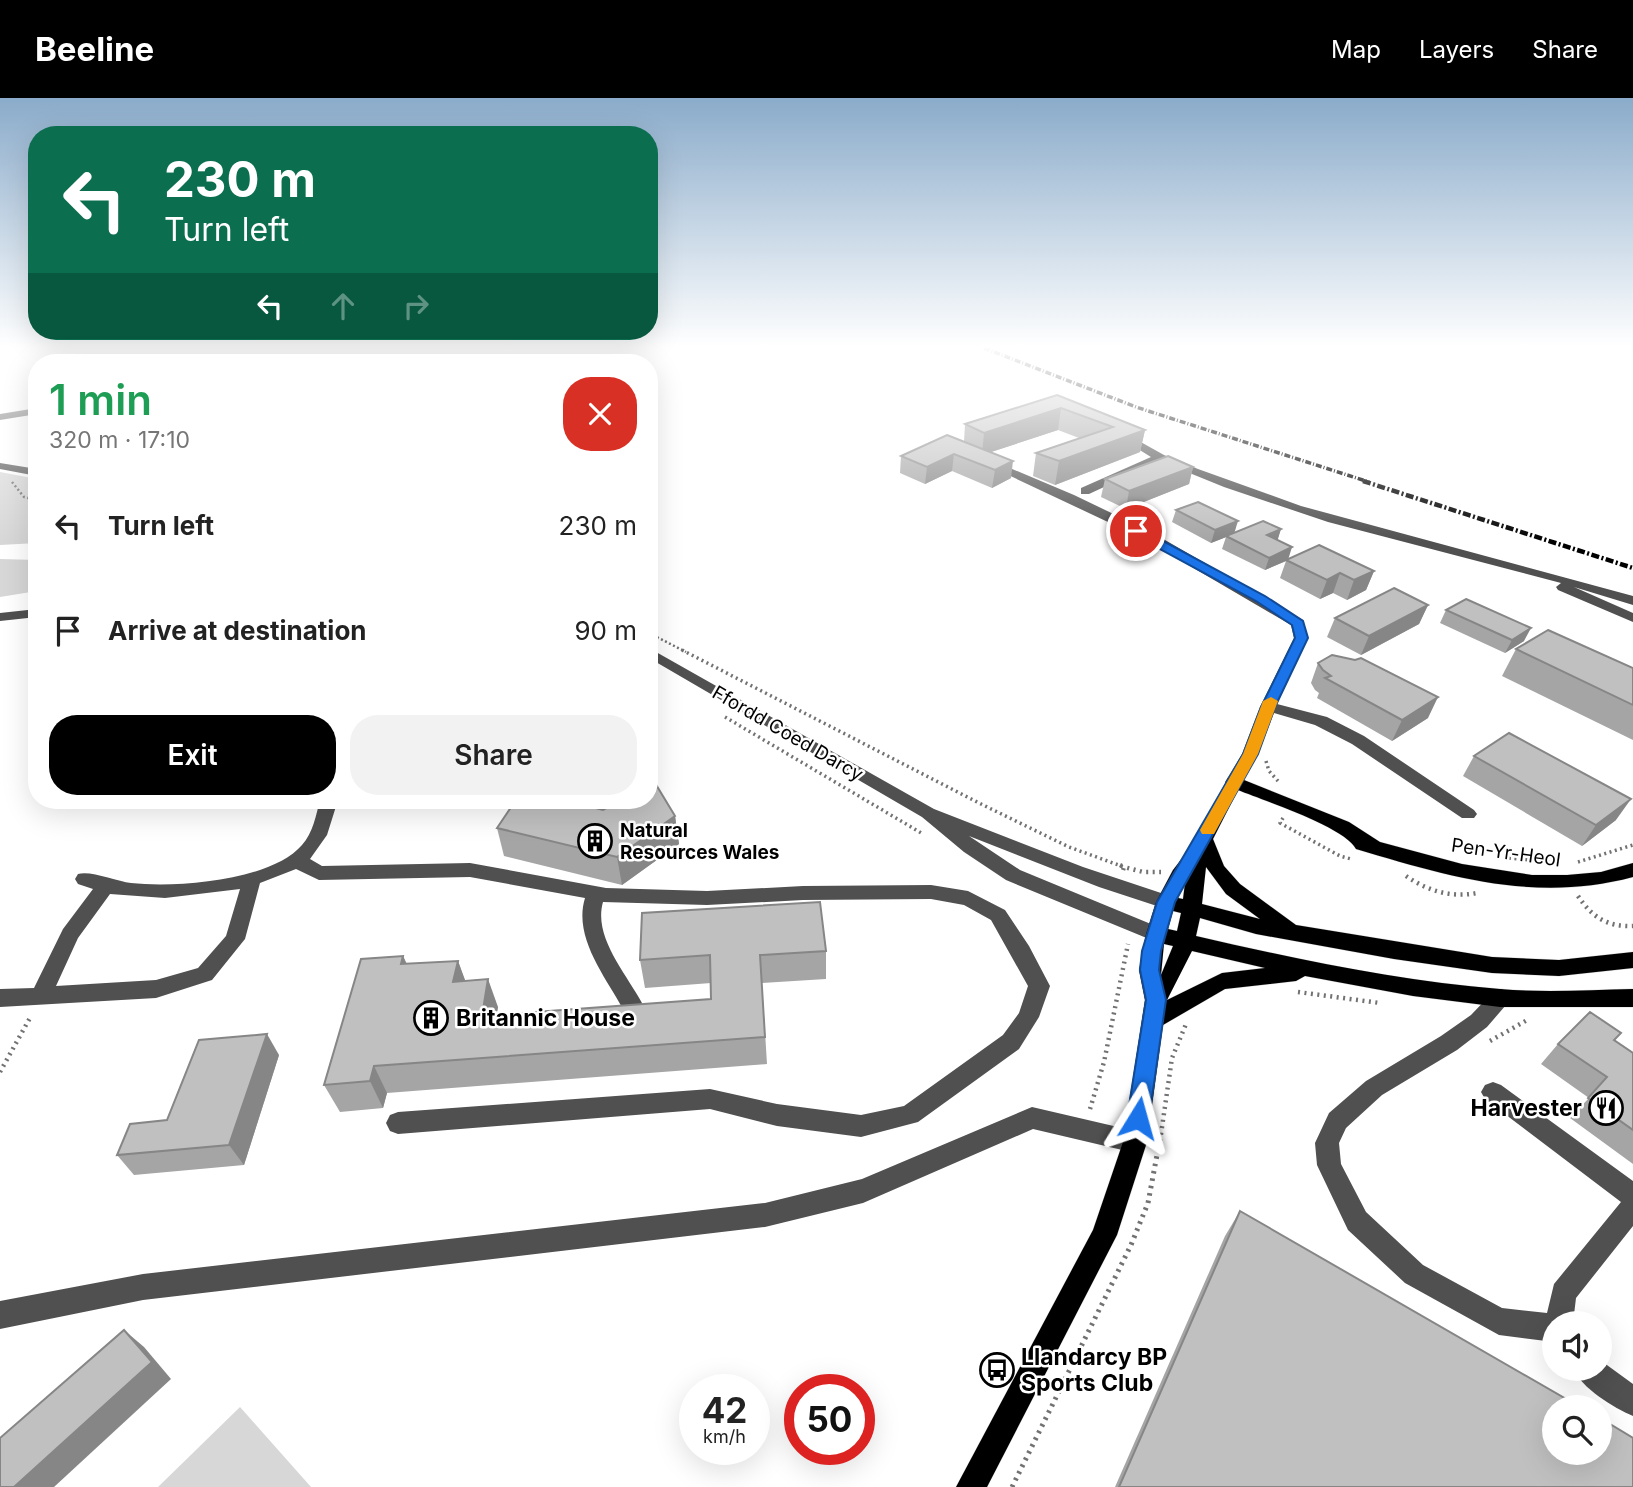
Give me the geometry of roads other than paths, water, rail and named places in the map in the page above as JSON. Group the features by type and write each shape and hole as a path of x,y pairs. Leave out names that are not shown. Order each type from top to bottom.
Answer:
{"main road":[{"path":"971,1487 1104,1235 1135,1142 1154,1011 1149,970 1156,934 1166,902 1231,788"},
{"name":"Pen-Yr-Heol","path":"1231,788 1373,847 1443,867 1502,878 1573,884 1633,870"},
{"path":"1154,1011 1172,978 1185,941 1200,846"},
{"path":"1200,846 1233,889 1293,932"},
{"path":"1166,902 1256,926 1394,951 1492,965 1559,968 1633,961"},
{"path":"1156,934 1313,971 1501,998 1633,998"},
{"path":"1154,1011 1222,981 1313,971"}],"street":[{"path":"0,417 26,413"},
{"path":"1109,429 1133,439 1160,457 1202,475 1318,515 1437,549 1539,573 1633,601"},
{"path":"1086,491 1160,457"},
{"path":"980,458 1079,500 1261,598 1298,623 1301,638 1268,707 1250,754 1231,788"},
{"path":"6,468 28,472"},
{"path":"1539,573 1576,594 1633,618"},
{"path":"0,617 28,614"},
{"name":"Ffordd Coed Darcy","path":"658,657 928,813 1107,883 1166,902"},
{"path":"1268,707 1321,721 1358,740 1468,814"},
{"path":"41,996 95,884 150,892 252,879 296,860 316,840 326,809"},
{"name":"Ffordd Coed Darcy","path":"928,813 971,847 1013,875 1156,934"},
{"path":"296,860 320,873 470,870 596,893 707,898 803,893 932,892 968,898 998,915 1022,952 1039,986 1028,1017 1011,1042 910,1115 861,1126 778,1115 710,1100 398,1123"},
{"path":"0,998 156,989 205,974 235,939 252,879"},
{"path":"596,893 590,913 596,941 631,1003"},
{"path":"1501,998 1479,1021 1449,1043 1374,1088 1337,1121 1327,1143 1329,1165 1357,1221 1414,1274 1499,1321 1542,1326"},
{"path":"1493,1091 1633,1196"},
{"path":"0,1315 143,1287 765,1215 863,1191 1032,1118 1135,1142"},
{"path":"1561,1311 1563,1293 1633,1206"},
{"path":"1605,1381 1633,1402"}],"railway":[{"path":"1154,413 1369,482"},
{"path":"1363,481 1633,568"}],"place":[{"name":"Natural Resources Wales","path":"595,841"},
{"name":"Britannic House","path":"431,1018"},
{"name":"Harvester","path":"1606,1108"},
{"name":"Llandarcy BP Sports Club","path":"997,1370"}]}
